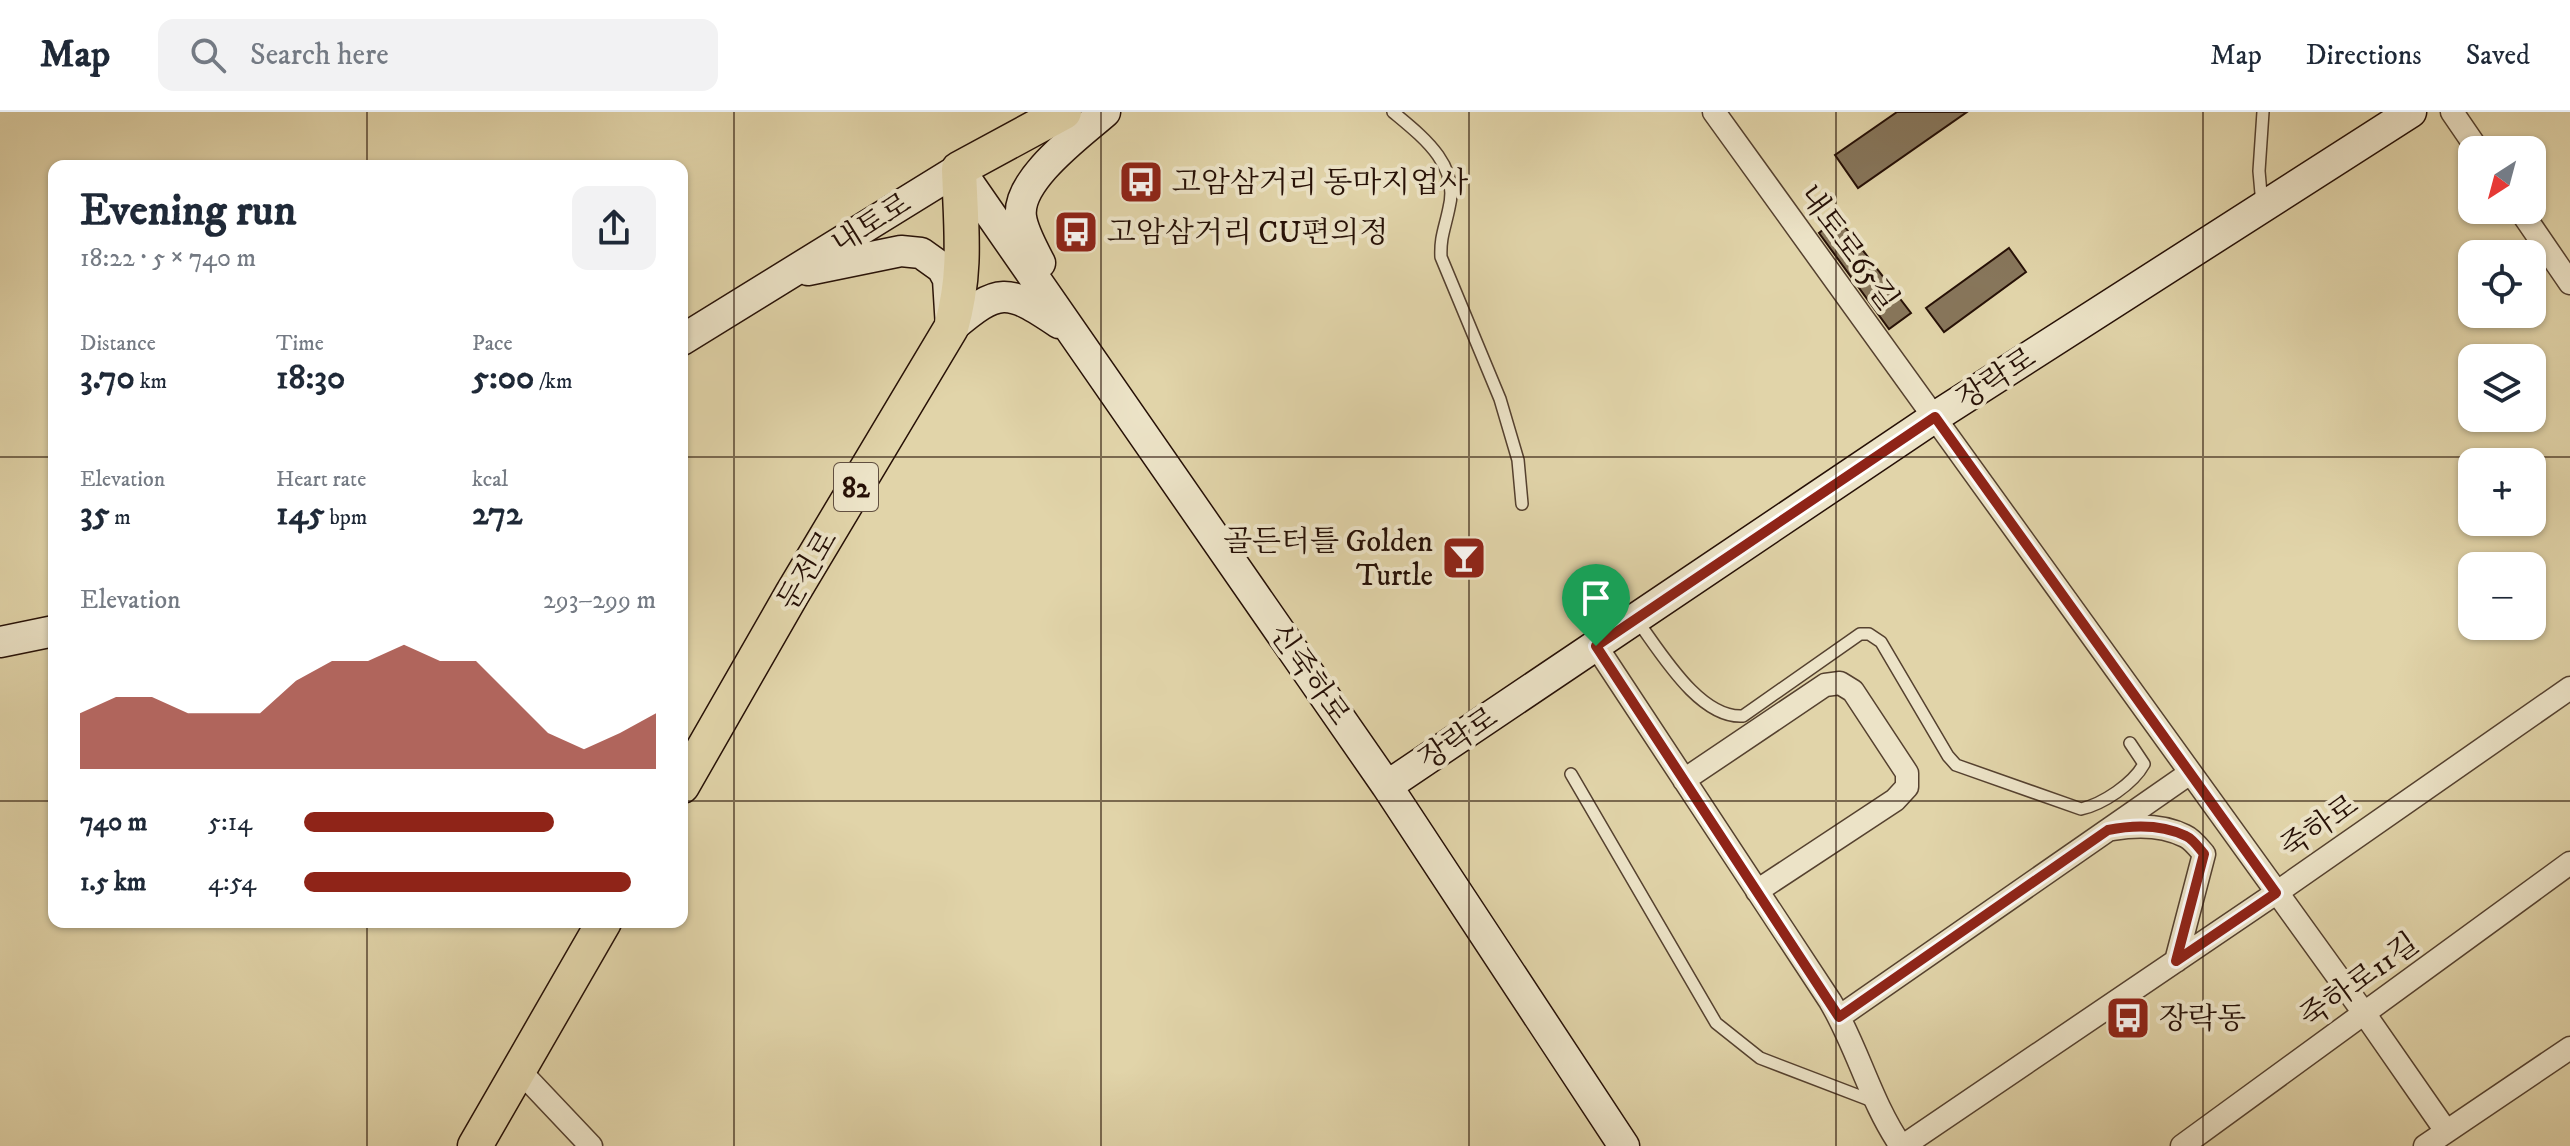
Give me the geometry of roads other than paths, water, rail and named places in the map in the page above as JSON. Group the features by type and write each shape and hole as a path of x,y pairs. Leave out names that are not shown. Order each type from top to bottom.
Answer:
{"main road":[{"name":"내토로","path":"959,169 1064,112"},
{"name":"둔전로","path":"688,776 951,328 963,273 959,169"},
{"path":"475,1146 601,928"}],"street":[{"path":"1071,331 1025,230 1021,204 1034,180 1105,112"},
{"name":"내토로65길","path":"1714,112 2446,1131"},
{"name":"장락로","path":"1387,786 1935,417 2411,112"},
{"path":"2452,112 2468,136"},
{"name":"내토로","path":"688,336 959,169"},
{"name":"신죽하로","path":"959,169 1387,786 1624,1146"},
{"path":"2530,224 2570,283"},
{"path":"790,274 901,251 921,253 942,268 948,279 951,328"},
{"path":"951,328 979,304 1002,296 1030,303 1071,331"},
{"path":"0,642 48,632"},
{"path":"1596,646 1839,1017 1875,1103 1902,1146"},
{"path":"1684,780 1825,685 1840,683 1853,691 1861,703 1907,773 1907,787 1895,800 1757,891"},
{"name":"죽하로","path":"1902,1146 2276,893 2570,688"},
{"path":"1839,1017 2190,773"},
{"path":"2108,830 2132,826 2188,836 2204,854 2176,961"},
{"name":"죽하로11길","path":"2182,1146 2570,863"},
{"path":"2425,1146 2570,1048"},
{"path":"519,1070 591,1146"}],"lane":[{"path":"1393,112 1435,150 1452,182 1450,207 1440,235 1441,257 1500,399 1518,460 1522,504"},
{"path":"2262,206 2259,171 2263,112"},
{"path":"1636,618 1692,691 1729,717 1743,716 1860,634 1869,634 1881,642 1956,765 2081,809 2099,803 2138,774 2144,764 2130,743"},
{"path":"1571,774 1716,1023 1760,1058 1875,1103"}],"place":[{"name":"고암삼거리 동마지업사","path":"1141,182"},
{"name":"고암삼거리 CU편의정","path":"1076,232"},
{"name":"골든터틀 Golden Turtle","path":"1464,558"},
{"name":"장락동","path":"2128,1018"}]}
